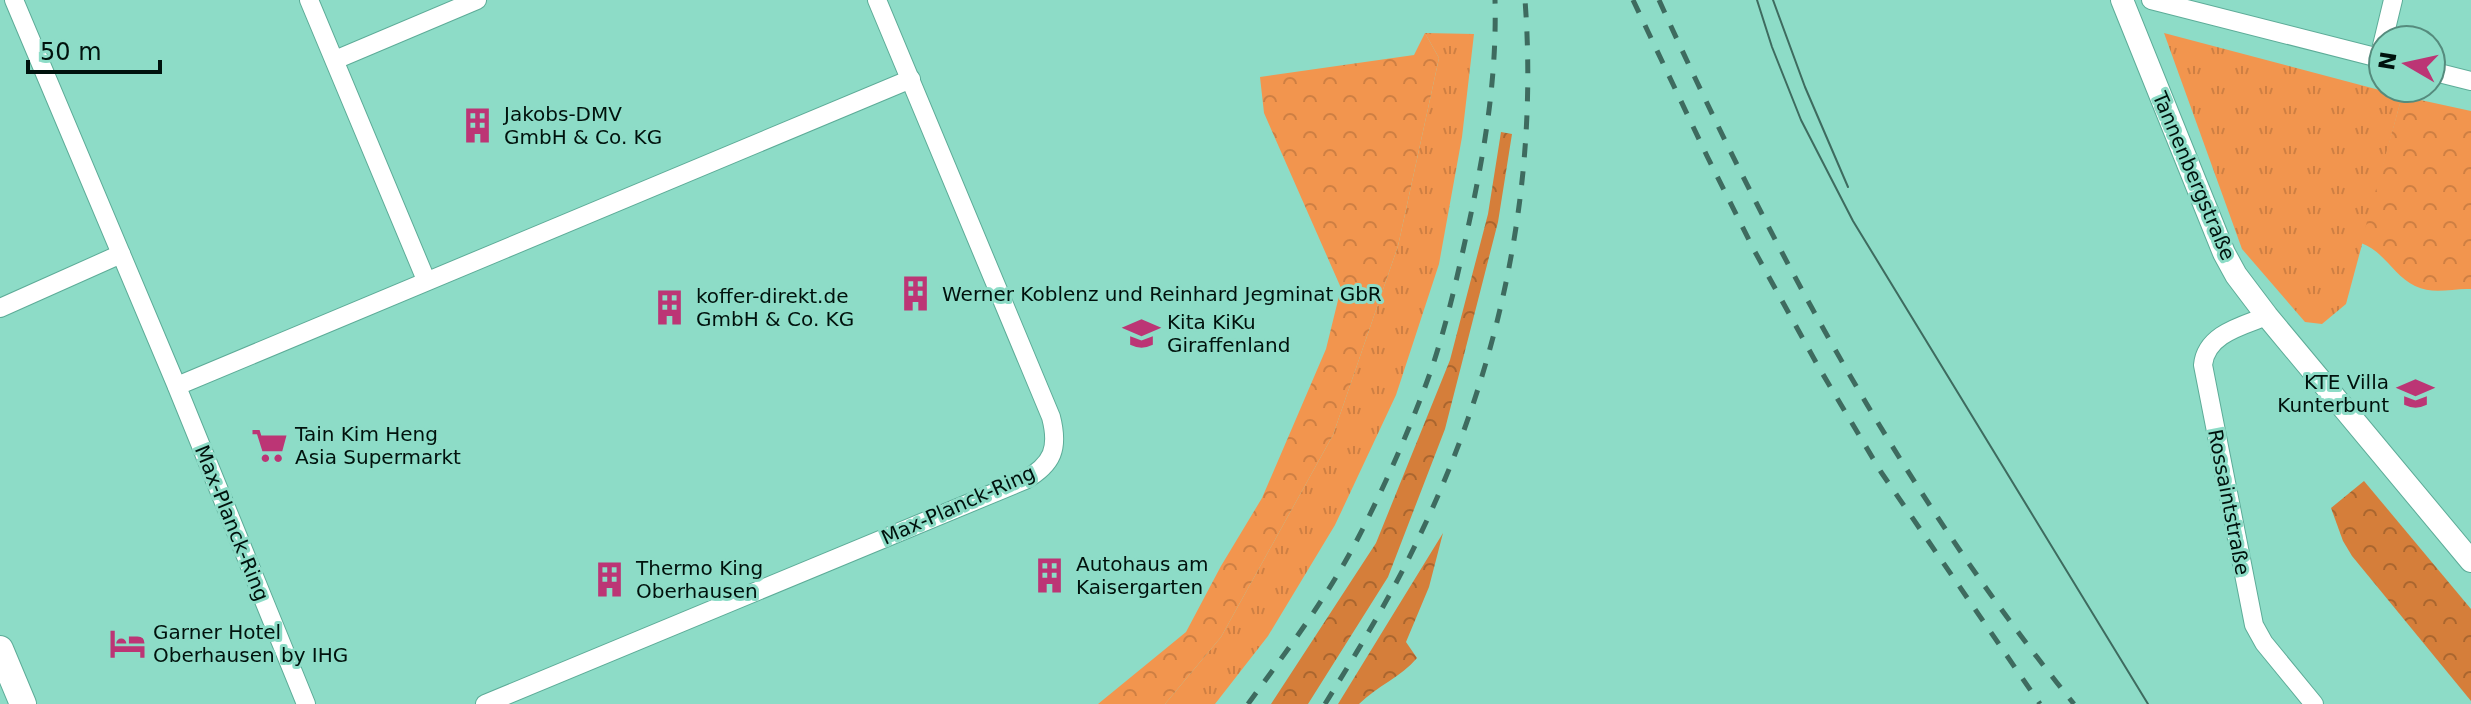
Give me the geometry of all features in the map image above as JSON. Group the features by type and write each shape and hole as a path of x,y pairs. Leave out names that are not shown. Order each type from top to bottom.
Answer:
{"main road":[{"path":"0,649 23,704"}],"street":[{"name":"Max-Planck-Ring","path":"14,0 177,386 306,704"},
{"path":"309,0 426,280"},
{"path":"335,60 477,0"},
{"name":"Max-Planck-Ring","path":"485,704 1025,480 1049,461 1054,447 1051,417 877,0"},
{"name":"Tannenbergstraße","path":"2122,0 2224,253 2236,275 2471,561"},
{"path":"2151,0 2367,54"},
{"path":"2388,24 2393,0"},
{"path":"2447,75 2471,81"},
{"path":"177,386 911,79"},
{"path":"0,308 121,254"},
{"name":"Rossaintstraße","path":"2267,316 2214,340 2205,354 2203,365 2254,625 2264,643 2314,704"}],"green space":[{"path":"1425,33 1474,34 1462,137 1439,264 1396,395 1335,525 1268,636 1215,704 1165,704 1221,637 1333,435 1398,246 1439,58"},
{"path":"1425,33 1439,58 1398,246 1333,435 1221,637 1165,704 1098,704 1186,632 1262,498 1326,349 1341,288 1264,113 1260,77 1414,55"},
{"path":"2164,33 2367,87 2367,104 2400,104 2346,304 2322,324 2305,322 2242,249"},
{"path":"2400,104 2439,104 2471,111 2471,289 2422,289 2408,282 2376,252 2361,243"},
{"path":"1501,132 1512,134 1498,222 1445,429 1388,577 1308,704 1271,704 1376,543 1450,360 1488,214"},
{"path":"2364,481 2471,609 2471,701 2343,541 2331,508"},
{"path":"1443,533 1429,587 1406,642 1417,658 1359,704 1338,704"}],"tram line":[{"path":"1757,0 1801,120 1853,221 2148,704"},
{"path":"1773,0 1805,87 1848,187"}],"railway":[{"path":"1248,704 1319,605 1356,542 1401,446 1432,367 1455,285 1480,168 1492,84 1495,0"},
{"path":"1325,704 1363,642 1420,535 1448,472 1492,341 1508,274 1526,138 1528,69 1525,0"},
{"path":"1633,0 1754,250 1818,366 1881,472 2040,704"},
{"path":"1659,0 1747,184 1844,365 1952,539 2011,623 2074,704"}],"place":[{"name":"Jakobs-DMV GmbH & Co. KG","path":"478,126"},
{"name":"Werner Koblenz und Reinhard Jegminat GbR","path":"916,294"},
{"name":"koffer-direkt.de GmbH & Co. KG","path":"670,308"},
{"name":"Kita KiKu Giraffenland","path":"1141,334"},
{"name":"KTE Villa Kunterbunt","path":"2415,393"},
{"name":"Tain Kim Heng Asia Supermarkt","path":"269,446"},
{"name":"Autohaus am Kaisergarten","path":"1050,575"},
{"name":"Thermo King Oberhausen","path":"610,580"},
{"name":"Garner Hotel Oberhausen by IHG","path":"127,644"}]}
